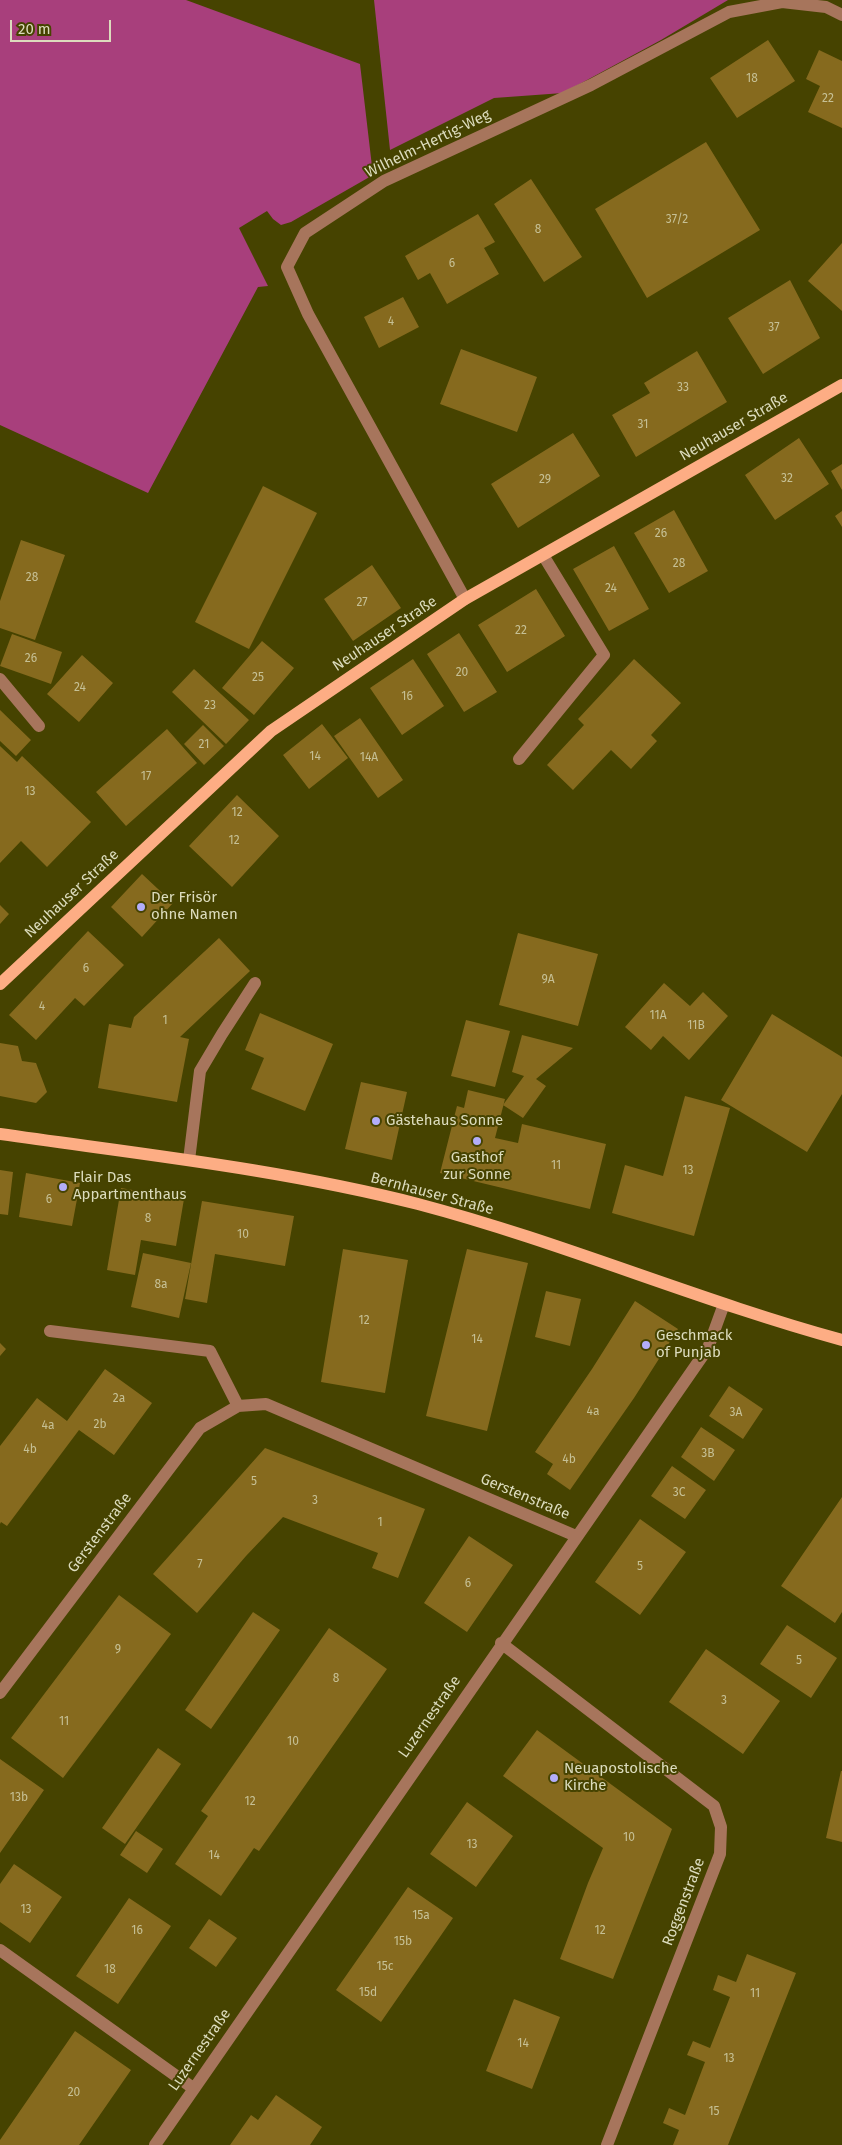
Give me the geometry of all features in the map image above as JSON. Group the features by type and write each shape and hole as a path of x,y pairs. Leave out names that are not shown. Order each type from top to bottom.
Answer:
{"main road":[{"name":"Neuhauser Straße","path":"0,984 271,731 465,599 842,385"},
{"name":"Bernhauser Straße","path":"0,1134 189,1160 318,1182 417,1204 524,1236 777,1322 842,1340"}],"street":[{"name":"Wilhelm-Hertig-Weg","path":"465,599 313,322 290,274 287,267 305,233 384,181 591,85 729,12 782,2 826,7 842,15"},
{"path":"519,759 604,655 543,555"},
{"path":"0,678 39,726"},
{"path":"189,1160 200,1071 255,983"},
{"name":"Luzernestraße","path":"155,2145 708,1348 724,1304"},
{"path":"50,1331 210,1351 238,1406"},
{"name":"Gerstenstraße","path":"0,1693 200,1428 238,1406 266,1404 576,1536"},
{"name":"Roggenstraße","path":"501,1644 714,1806 721,1827 720,1854 606,2145"},
{"path":"0,1950 193,2088"}],"shaded area":[{"path":"0,0 186,0 360,64 373,175 291,222 281,225 267,211 239,228 268,286 258,287 148,493 0,425"},
{"path":"374,0 728,0 661,40 563,93 494,98 390,150"}],"building":[{"path":"768,40 795,81 737,118 710,78"},
{"path":"819,50 842,61 842,128 808,112 820,86 806,79"},
{"path":"706,142 760,230 647,298 595,209"},
{"path":"531,179 582,257 544,282 494,204"},
{"path":"478,214 495,242 484,248 499,274 447,304 430,273 418,280 405,256"},
{"path":"842,243 842,311 808,281"},
{"path":"790,280 820,338 763,374 728,318"},
{"path":"403,297 419,327 379,348 364,317"},
{"path":"461,349 537,377 517,432 440,404"},
{"path":"697,351 727,402 636,457 612,415 650,393 644,383"},
{"path":"573,433 600,476 518,528 491,484"},
{"path":"799,438 829,484 775,520 745,475"},
{"path":"842,464 842,490 831,471"},
{"path":"263,486 317,513 249,649 195,622"},
{"path":"674,510 708,571 669,593 634,533"},
{"path":"842,511 842,527 835,516"},
{"path":"21,540 65,555 35,640 0,628 0,601"},
{"path":"614,546 649,609 609,631 573,569"},
{"path":"372,565 401,608 353,641 324,599"},
{"path":"536,589 565,636 507,672 478,625"},
{"path":"459,633 497,692 464,712 427,654"},
{"path":"12,634 62,652 51,684 0,666"},
{"path":"262,641 294,668 254,715 222,688"},
{"path":"82,655 113,683 79,722 47,694"},
{"path":"413,659 444,706 402,735 370,688"},
{"path":"634,659 681,703 651,735 657,741 631,769 611,750 573,790 547,765 584,725 578,719"},
{"path":"194,669 249,720 226,744 172,692"},
{"path":"0,710 31,740 16,756 0,741"},
{"path":"360,718 403,780 378,798 334,736"},
{"path":"322,724 348,758 309,789 283,755"},
{"path":"203,725 224,746 204,765 184,744"},
{"path":"167,729 197,763 126,826 96,792"},
{"path":"0,746 17,762 22,756 91,822 47,867 21,841 0,863"},
{"path":"237,795 279,836 232,887 189,846"},
{"path":"142,874 173,903 142,937 111,907"},
{"path":"0,905 9,914 0,924"},
{"path":"88,931 124,965 84,1006 75,998 36,1040 9,1015"},
{"path":"518,933 598,954 578,1026 499,1005"},
{"path":"219,938 250,971 180,1037 189,1039 177,1102 98,1088 109,1024 131,1028 134,1017"},
{"path":"664,983 690,1006 703,992 728,1016 689,1060 663,1036 651,1050 625,1027"},
{"path":"260,1013 333,1044 305,1111 251,1089 264,1058 245,1050"},
{"path":"772,1014 842,1057 842,1094 807,1152 721,1100"},
{"path":"466,1020 510,1031 495,1087 451,1076"},
{"path":"522,1035 573,1048 536,1079 546,1086 523,1118 503,1105 524,1076 512,1072"},
{"path":"0,1043 18,1046 22,1061 36,1063 47,1092 36,1103 0,1096"},
{"name":"Gästehaus Sonne","path":"361,1082 407,1092 392,1160 345,1149"},
{"path":"468,1090 505,1099 495,1138 518,1143 522,1124 606,1144 590,1209 440,1173 457,1106 464,1108"},
{"path":"685,1096 730,1108 694,1236 612,1213 625,1165 663,1176"},
{"path":"0,1170 13,1172 8,1215 0,1214"},
{"path":"26,1173 80,1183 72,1226 19,1217"},
{"path":"121,1188 184,1199 176,1246 141,1240 135,1275 107,1270"},
{"path":"202,1201 294,1216 285,1266 215,1254 207,1303 185,1299"},
{"path":"343,1249 408,1260 385,1393 321,1382"},
{"path":"467,1249 528,1263 487,1431 426,1416"},
{"path":"143,1253 191,1263 179,1318 131,1307"},
{"path":"546,1291 581,1299 570,1346 535,1337"},
{"path":"635,1301 678,1329 634,1398 570,1490 547,1474 553,1464 535,1452 592,1369"},
{"path":"0,1343 6,1349 0,1356"},
{"path":"105,1369 152,1403 114,1455 79,1430 7,1526 1,1522 0,1524 0,1446 37,1398 67,1421"},
{"path":"729,1386 763,1409 743,1439 709,1416"},
{"path":"701,1427 735,1450 714,1481 681,1457"},
{"path":"265,1448 425,1509 398,1578 372,1568 378,1553 283,1517 246,1556 197,1613 153,1574"},
{"path":"672,1466 706,1490 685,1519 651,1496"},
{"path":"842,1497 842,1612 835,1623 781,1586"},
{"path":"640,1519 686,1552 640,1615 595,1582"},
{"path":"469,1536 513,1565 467,1632 424,1603"},
{"path":"119,1595 171,1634 63,1778 11,1738"},
{"path":"253,1612 280,1630 211,1729 185,1710"},
{"path":"787,1625 837,1658 811,1698 760,1664"},
{"path":"329,1628 387,1669 259,1851 254,1848 221,1896 175,1864 208,1816 201,1811"},
{"path":"706,1649 780,1701 743,1754 669,1702"},
{"path":"537,1730 672,1829 613,1979 560,1959 603,1848 503,1776"},
{"path":"158,1748 181,1764 125,1844 102,1828"},
{"path":"0,1759 44,1790 0,1853"},
{"path":"842,1771 842,1842 826,1838"},
{"path":"467,1802 513,1836 476,1887 430,1854"},
{"path":"136,1831 163,1849 147,1873 120,1855"},
{"path":"14,1864 62,1897 30,1943 0,1922 0,1884"},
{"path":"408,1887 453,1918 381,2022 336,1990"},
{"path":"129,1898 171,1926 118,2004 76,1976"},
{"path":"209,1919 237,1938 216,1967 189,1948"},
{"path":"747,1954 796,1973 728,2145 673,2145 679,2130 663,2123 669,2108 685,2115 705,2062 687,2055 693,2041 710,2048 730,1997 713,1990 718,1975 736,1982"},
{"path":"514,1999 560,2017 532,2089 486,2071"},
{"path":"75,2031 131,2070 79,2145 0,2145 0,2140"},
{"path":"276,2095 322,2127 310,2145 230,2145 251,2115 258,2120"}],"place":[{"name":"Der Frisör ohne Namen","path":"141,907"},
{"name":"Gästehaus Sonne","path":"376,1121"},
{"name":"Gasthof zur Sonne","path":"477,1141"},
{"name":"Flair Das Appartmenthaus","path":"63,1187"},
{"name":"Geschmack of Punjab","path":"646,1345"},
{"name":"Neuapostolische Kirche","path":"554,1778"}]}
